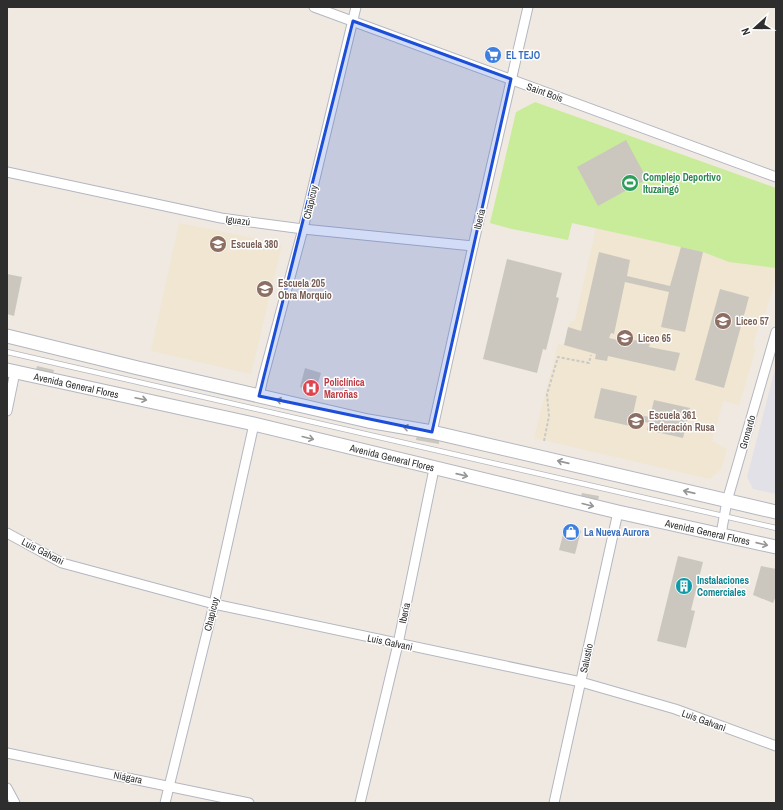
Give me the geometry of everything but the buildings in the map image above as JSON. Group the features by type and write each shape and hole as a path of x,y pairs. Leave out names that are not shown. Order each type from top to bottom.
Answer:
{"main road":[{"path":"7,336 368,421 432,432 776,512"},
{"name":"Avenida General Flores","path":"11,371 254,424 618,512 776,547"}],"street":[{"name":"Saint Bois","path":"314,7 776,177"},
{"name":"Chapicuy","path":"259,396 303,229 356,7"},
{"name":"Iberia","path":"432,432 528,7"},
{"name":"Iguazú","path":"7,172 221,218 303,229 473,246"},
{"name":"Gronardo","path":"720,534 727,501 776,332"},
{"path":"7,411 11,371"},
{"name":"Chapicuy","path":"165,803 214,604 254,424"},
{"name":"Iberia","path":"360,803 398,644 434,468"},
{"name":"Salustio","path":"554,803 618,512"},
{"name":"Luis Galvani","path":"7,533 62,562 214,604 581,682 675,709 776,746"},
{"name":"Niágara","path":"7,753 249,803"},
{"path":"7,788 15,803"}],"lane":[{"name":"Avenida General Flores","path":"7,352 776,528"}],"path":[{"path":"544,440 549,416 547,394 558,357 589,363 591,355"}],"highlighted area":[{"path":"353,21 511,79 432,432 259,396"}],"shaded area":[{"path":"179,223 282,244 251,374 151,351"},
{"path":"596,228 703,252 729,262 776,268 776,278 765,314 762,313 753,346 756,348 739,405 723,401 712,441 727,449 721,469 710,479 534,438 558,344 564,345 570,321 575,321"},
{"path":"776,365 776,494 753,489 747,477"}],"green space":[{"name":"Complejo Deportivo Ituzaingó","path":"535,102 776,188 776,268 729,262 703,252 572,223 568,240 490,223 516,112"}],"place":[{"name":"EL TEJO","path":"493,55"},
{"name":"Complejo Deportivo Ituzaingó","path":"630,183"},
{"name":"Escuela 380","path":"218,244"},
{"name":"Escuela 205 Obra Morquio","path":"265,289"},
{"name":"Liceo 57","path":"723,321"},
{"name":"Liceo 65","path":"625,338"},
{"name":"Policlínica Maroñas","path":"311,388"},
{"name":"Escuela 361 Federación Rusa","path":"636,421"},
{"name":"La Nueva Aurora","path":"571,532"},
{"name":"Instalaciones Comerciales","path":"684,586"}]}
